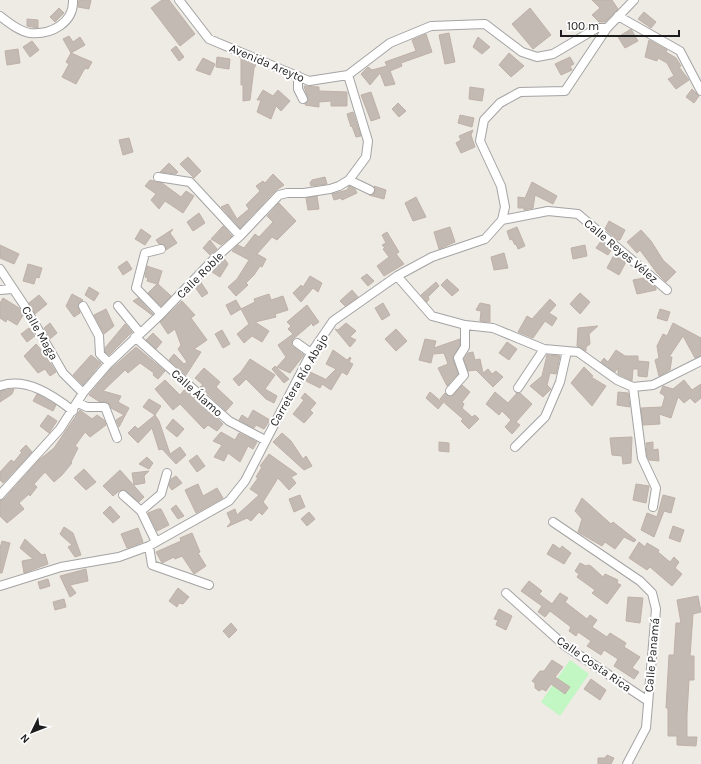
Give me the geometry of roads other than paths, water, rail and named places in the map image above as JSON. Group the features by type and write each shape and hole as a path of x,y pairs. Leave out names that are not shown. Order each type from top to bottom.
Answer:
{"street":[{"path":"0,16 14,26 30,33 53,31 67,21 73,0"},
{"name":"Avenida Areyto","path":"179,0 209,39 309,81 348,75 390,43 431,26 485,24 522,52 537,57 553,54 597,28 607,28"},
{"path":"502,220 505,207 501,186 480,141 484,120 500,103 520,92 565,91 607,28 634,0"},
{"path":"618,16 680,51 701,91"},
{"name":"Calle Roble","path":"0,495 60,429 73,411 83,393 109,363 161,314 213,260 240,236 279,195 330,189 349,180 366,157 368,141 348,75"},
{"path":"298,76 298,89 303,99"},
{"path":"158,177 190,182 240,236"},
{"path":"349,180 370,190"},
{"name":"Calle Reyes Vélez","path":"502,220 548,211 578,214 668,290"},
{"name":"Carretera Río Abajo","path":"0,586 61,567 119,557 153,544 229,501 245,481 311,353 333,321 397,276 432,257 485,239 502,220"},
{"path":"161,249 145,253 136,288 161,314"},
{"name":"Calle Maga","path":"0,269 24,305 63,373 83,393"},
{"path":"397,276 432,316 465,325 493,328 544,349 578,352 617,380 633,387 653,385 701,361"},
{"path":"0,290 12,289"},
{"path":"83,306 99,336 100,354 109,363"},
{"name":"Calle Álamo","path":"118,306 138,335 228,421 265,440"},
{"path":"450,391 464,375 458,358 465,347 465,325"},
{"path":"298,343 311,353"},
{"path":"518,388 544,349"},
{"path":"515,448 545,417 560,382 567,351"},
{"path":"0,386 9,383 39,389 56,398 73,411"},
{"path":"633,387 642,458 656,488 653,507"},
{"path":"78,402 87,407 105,407 117,438"},
{"path":"141,511 161,494 167,473"},
{"path":"123,495 141,511 153,544 152,565 209,585"},
{"name":"Calle Panamá","path":"553,522 640,581 652,593 656,609 646,728 627,764"},
{"name":"Calle Costa Rica","path":"506,593 564,645 648,701"}]}
